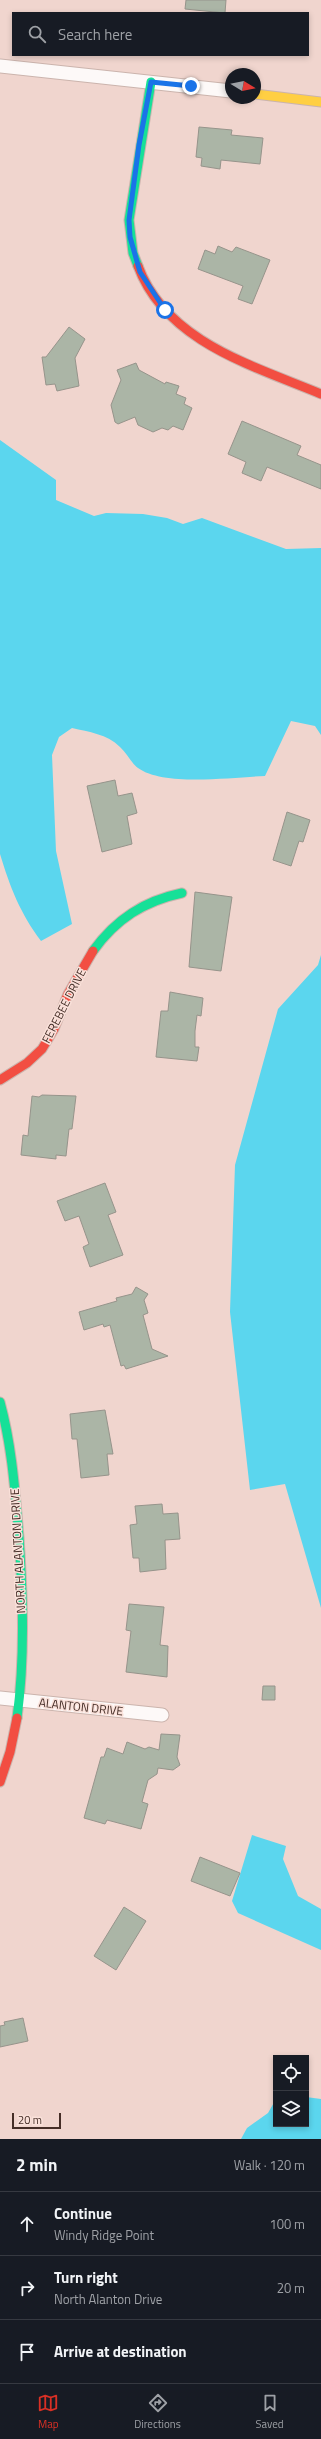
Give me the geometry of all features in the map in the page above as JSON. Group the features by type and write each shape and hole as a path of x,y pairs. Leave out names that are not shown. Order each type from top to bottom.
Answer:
{"street":[{"path":"0,66 225,90"},
{"path":"151,82 129,220 133,253 140,272 155,297 181,327 208,345 321,394"},
{"path":"261,95 321,102"},
{"name":"FEREBEE DRIVE","path":"0,1080 25,1065 43,1048 53,1032 68,995 80,972 121,919 136,907 152,899 182,893"},
{"name":"NORTH ALANTON DRIVE","path":"0,1402 10,1442 20,1554 22,1632 18,1700 12,1738 0,1782"},
{"name":"ALANTON DRIVE","path":"0,1698 162,1716"}],"water":[{"path":"0,440 56,480 56,500 94,516 106,513 143,514 167,518 183,524 202,518 286,549 321,548 321,735 315,726 291,721 265,776 199,780 164,777 150,774 138,768 115,743 98,734 72,728 59,737 52,755 56,851 72,924 41,941 21,910 0,854"},
{"path":"321,955 321,1608 285,1484 250,1490 230,1312 235,1165 278,1009 318,965"},
{"path":"252,1835 286,1846 283,1859 298,1896 321,1909 321,1950 238,1913 232,1901"},
{"path":"309,2097 321,2099 321,2139 241,2139 247,2128 268,2113 273,2104 273,2127 309,2127"}],"building":[{"path":"186,0 226,0 225,12 185,9"},
{"path":"199,127 232,130 231,135 263,138 260,164 221,160 220,169 201,166 202,158 196,157"},
{"path":"218,246 232,252 236,247 270,260 252,304 238,299 243,286 198,269 205,250 215,254"},
{"path":"69,327 85,339 75,358 79,386 57,391 55,384 46,385 42,357 46,357"},
{"path":"136,363 139,370 165,384 166,382 179,386 176,394 186,398 184,404 192,408 183,430 173,426 168,430 162,428 153,432 138,425 135,417 118,424 115,422 111,405 121,380 117,370"},
{"path":"242,421 301,446 297,455 321,465 321,489 267,467 261,481 242,473 246,462 228,454"},
{"path":"115,780 118,796 132,793 137,813 127,816 132,844 102,852 87,786"},
{"path":"287,812 310,820 303,842 299,841 291,866 273,860"},
{"path":"195,892 232,897 221,971 189,967"},
{"path":"170,992 203,998 201,1016 197,1015 195,1031 195,1047 199,1047 197,1061 156,1057 161,1011 168,1011"},
{"path":"42,1095 76,1096 72,1129 69,1129 66,1156 56,1155 56,1159 21,1155 23,1135 28,1136 32,1096 39,1097"},
{"path":"105,1183 116,1212 108,1215 123,1255 90,1267 83,1247 89,1244 79,1216 65,1221 57,1201"},
{"path":"136,1287 148,1294 144,1300 148,1313 143,1315 152,1349 168,1356 126,1369 124,1365 121,1366 110,1325 104,1327 103,1324 84,1330 79,1312 117,1301 116,1298 132,1294"},
{"path":"105,1410 113,1454 107,1454 109,1475 81,1478 77,1439 72,1439 70,1414"},
{"path":"162,1504 163,1514 178,1513 180,1539 165,1540 166,1569 140,1572 139,1558 133,1558 130,1525 137,1524 135,1506"},
{"path":"129,1604 164,1607 160,1645 168,1646 167,1677 126,1672 131,1631 126,1630"},
{"path":"263,1686 275,1686 275,1700 262,1700"},
{"path":"161,1734 180,1735 177,1757 180,1765 173,1770 158,1768 157,1774 148,1780 142,1802 148,1804 141,1829 107,1820 105,1824 84,1818 101,1757 104,1757 107,1748 123,1754 127,1742 145,1749 149,1747 159,1750"},
{"path":"200,1857 240,1873 230,1896 191,1881"},
{"path":"124,1907 146,1921 116,1970 94,1956"},
{"path":"23,2018 28,2041 0,2047 0,2026 5,2025 4,2022"}],"traffic: fast":[{"path":"138,266 133,253 129,220 151,82"},
{"path":"93,951 111,930 132,913 155,901 182,893"},
{"path":"0,1402 7,1435 18,1520 22,1605 22,1650 20,1695 17,1718"}],"traffic: slow":[{"path":"261,95 321,102"}],"traffic: jam":[{"path":"138,266 151,292 169,314 191,333 215,348 241,361 321,394"},
{"path":"0,1080 27,1063 42,1049 54,1029 68,994 93,951"},
{"path":"0,1782 10,1752 17,1718"}],"route":[{"path":"165,310 155,297 140,272 133,253 129,220 139,145 151,82 191,86"}]}
